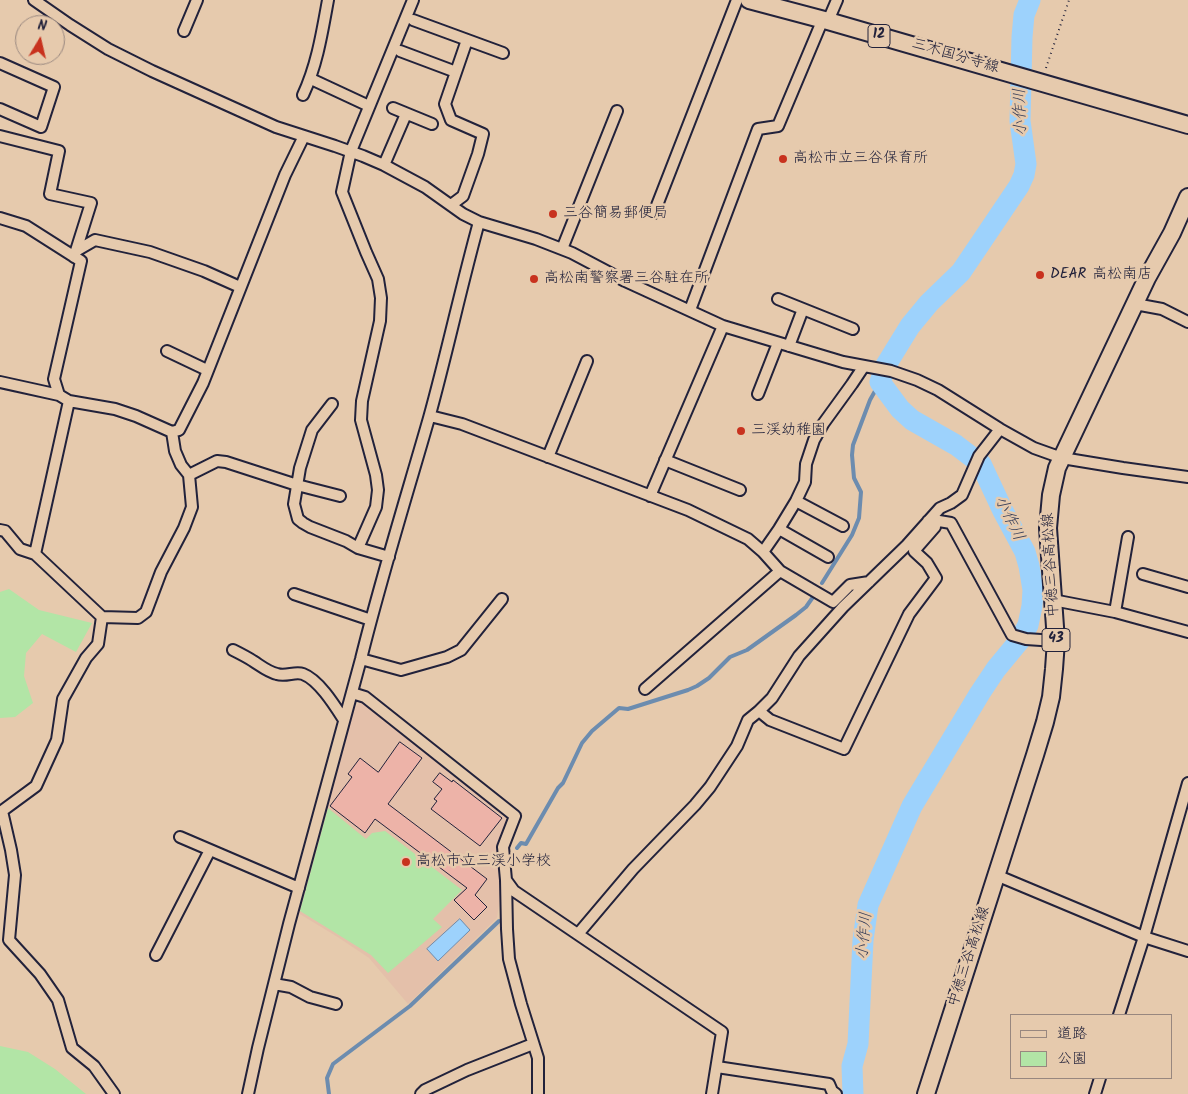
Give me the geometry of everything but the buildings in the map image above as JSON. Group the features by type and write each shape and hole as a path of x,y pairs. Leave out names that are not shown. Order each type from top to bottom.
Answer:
{"main road":[{"name":"三木国分寺線","path":"750,0 1188,125"},
{"name":"中徳三谷高松線","path":"926,1094 1045,722 1051,697 1056,641 1048,528 1052,489 1057,468 1188,197"}],"street":[{"path":"34,0 70,26 152,72 276,127 351,151 384,165 425,186 463,214 479,222 562,249 625,281 723,326 843,362 891,371 917,380 938,390 1034,448 1062,458 1188,477"},
{"path":"184,31 197,0"},
{"path":"303,95 311,79 320,48 328,0"},
{"path":"358,548 376,507 378,490 376,475 361,420 362,401 380,321 382,298 378,279 342,192 351,151 413,0"},
{"path":"654,213 736,0"},
{"path":"690,310 758,129 778,126 825,20 837,0"},
{"path":"414,20 503,53"},
{"path":"451,205 463,196 483,134 451,120 445,104 467,40"},
{"path":"400,52 456,72"},
{"path":"0,63 54,87 41,128 0,109"},
{"path":"311,79 369,106"},
{"path":"393,108 432,124"},
{"path":"562,249 617,111"},
{"path":"384,165 406,114"},
{"path":"0,136 59,151 50,194 91,203 75,254"},
{"path":"0,382 59,395 69,401 115,409 172,432 179,430 203,383 260,235 285,175 304,136"},
{"path":"0,218 26,226 75,254 80,261 54,379 59,395"},
{"path":"248,1094 299,888 371,620 430,416 479,222"},
{"path":"75,254 94,240 150,252 204,271 240,287"},
{"path":"778,299 852,329"},
{"path":"1135,304 1162,309 1188,322"},
{"path":"789,346 803,310"},
{"path":"650,496 723,326"},
{"path":"758,394 778,343"},
{"path":"167,351 207,370"},
{"path":"548,457 586,361"},
{"path":"763,552 796,501 805,482 806,464 814,440 823,424 864,366"},
{"path":"35,554 69,401"},
{"path":"332,404 312,430 300,468 294,504 298,519 302,523 346,541 358,548 389,557"},
{"path":"430,416 462,424 688,510 748,539 780,571 833,602 850,586 869,582"},
{"path":"578,934 633,869 710,787 737,746 748,720 759,712 772,698 798,656 843,607 907,545 940,508 962,495 979,456 1000,429"},
{"path":"0,530 5,531 20,549 35,554 102,617 138,618 146,612 161,572 184,528 192,507 189,475 181,465 175,451 172,432"},
{"path":"665,460 740,490"},
{"path":"189,475 217,461 226,462 297,485 340,496"},
{"path":"796,501 843,526"},
{"path":"928,521 951,523 1012,635 1056,641"},
{"path":"759,712 770,720 844,749 909,614 936,578 927,563 914,551 935,527 928,521"},
{"path":"779,529 828,557"},
{"path":"1115,612 1128,537"},
{"path":"645,689 780,571"},
{"path":"1143,574 1188,587"},
{"path":"294,594 371,620"},
{"path":"361,659 400,670 447,657 460,650 502,599"},
{"path":"1053,600 1115,612 1188,632"},
{"path":"9,940 14,875 11,850 2,811 36,786 57,740 64,699 86,658 98,644 102,617"},
{"path":"233,650 275,674 285,676 302,674 310,678 318,684 344,720"},
{"path":"352,693 364,697 515,816 503,847 509,959 538,1058 538,1094"},
{"path":"1119,1014 1144,937 1188,783"},
{"path":"180,837 299,888"},
{"path":"156,956 210,850"},
{"path":"996,875 1144,937 1188,951"},
{"path":"506,880 514,891 722,1032 712,1094"},
{"path":"0,933 9,940 40,974 58,1000 72,1048 94,1066 114,1094"},
{"path":"274,984 336,1004"},
{"path":"421,1094 425,1090 467,1070 533,1044"},
{"path":"717,1067 829,1084 832,1091 836,1094"},
{"path":"1095,1094 1100,1079"}],"path":[{"path":"1039,82 1069,0"}],"shaded area":[{"name":"高松市立三渓小学校","path":"363,699 508,814 498,846 503,878 497,918 408,1004 369,958 298,913 352,711"}],"green space":[{"path":"9,589 39,610 92,623 76,652 42,634 26,653 24,676 33,703 15,717 0,718 0,592"},
{"path":"328,808 366,839 372,833 385,831 462,890 433,919 442,927 388,973 371,955 300,911"},
{"path":"0,1046 28,1052 55,1069 86,1094 0,1094"}],"water":[{"path":"460,919 470,930 438,961 427,949"}],"waterway":[{"name":"小作川","path":"853,1094 852,1066 858,1044 863,940 868,905 912,806 980,693 996,669 1020,640 1028,625 1032,606 1033,590 1025,552 981,464 956,445 912,420 900,409 880,382 886,365 910,326 929,303 961,272 1019,186 1024,175 1026,164 1020,121 1022,37 1024,15 1030,0"},
{"path":"822,583 852,535 859,518 861,492 854,478 853,445 870,400 880,382"},
{"path":"517,848 521,843 526,844 558,788 563,783 582,743 592,731 619,708 628,709 697,686 709,678 730,657 747,650 796,615 806,607 813,597"},
{"path":"329,1094 327,1078 333,1064 410,1006 499,921"}],"place":[{"name":"高松市立三谷保育所","path":"783,159"},
{"name":"三谷簡易郵便局","path":"553,214"},
{"name":"DEAR 高松南店","path":"1040,275"},
{"name":"高松南警察署三谷駐在所","path":"534,279"},
{"name":"三渓幼稚園","path":"741,431"},
{"name":"高松市立三渓小学校","path":"406,862"}]}
